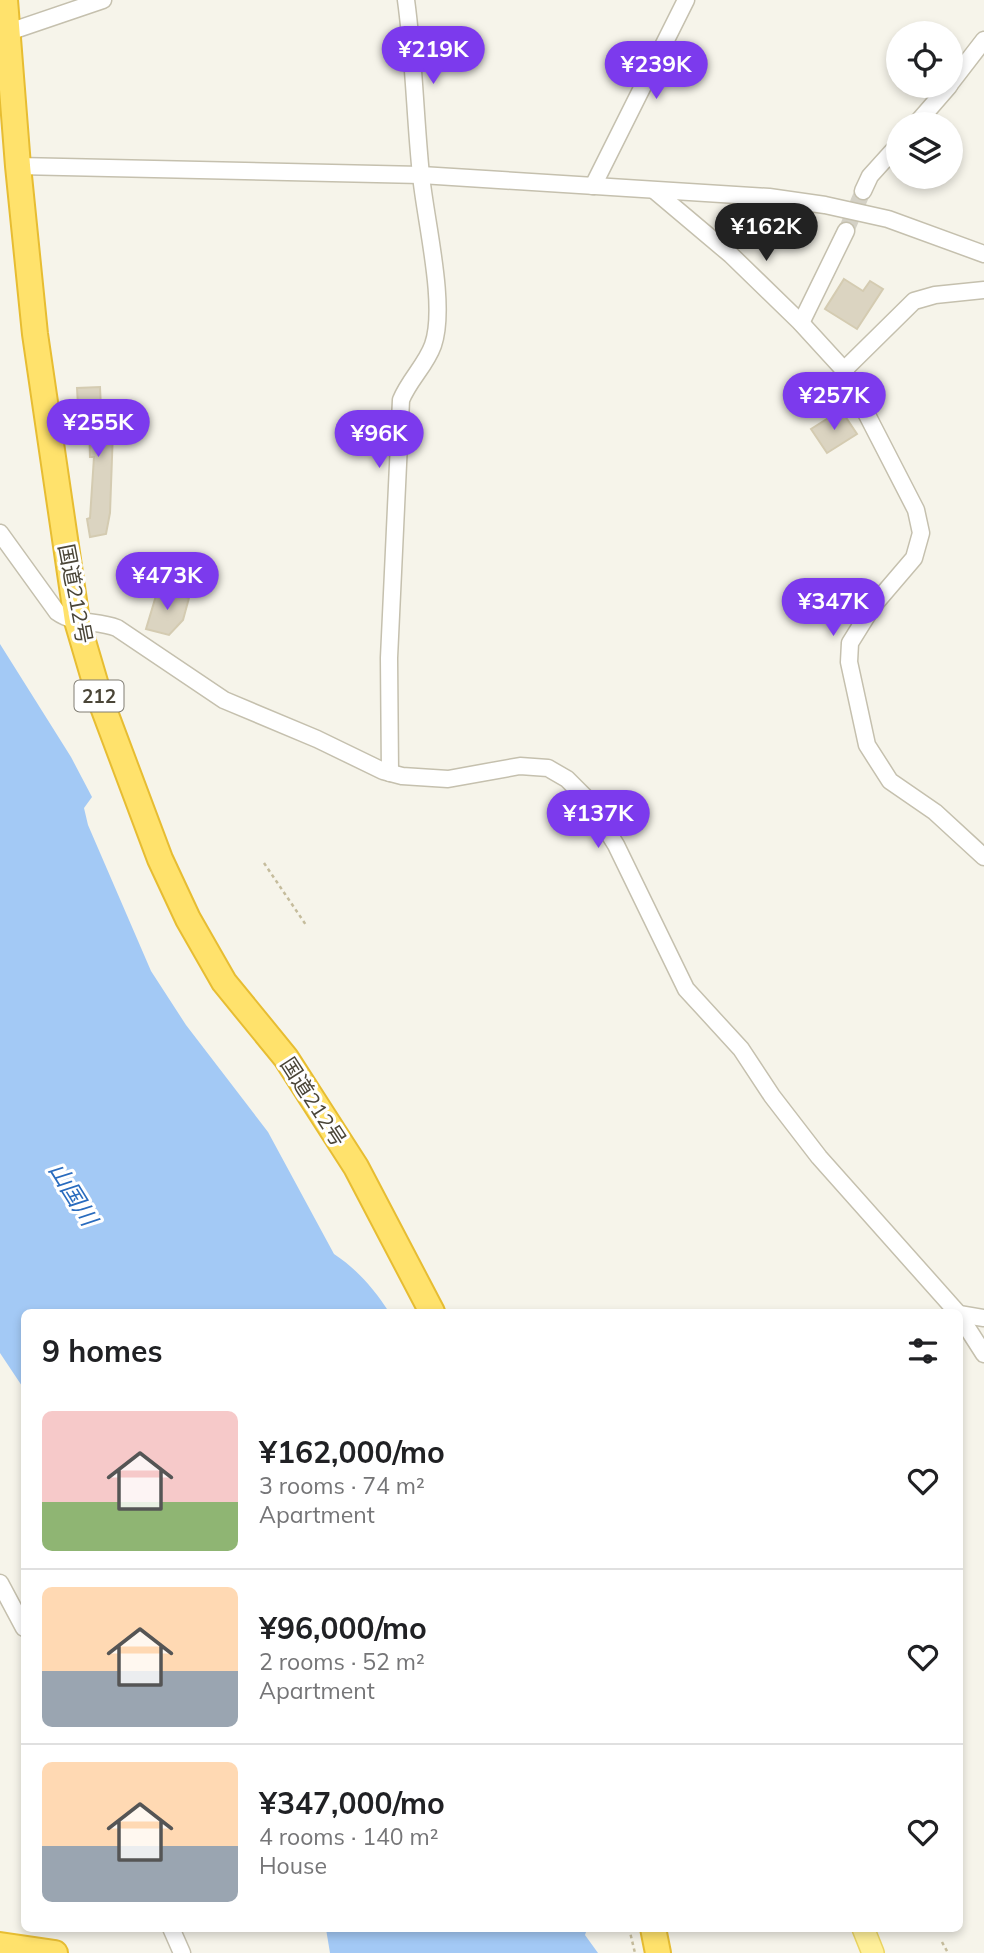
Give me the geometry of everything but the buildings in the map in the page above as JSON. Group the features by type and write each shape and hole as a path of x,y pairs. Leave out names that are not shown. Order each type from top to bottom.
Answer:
{"highway":[{"name":"国道212号","path":"5,0 4,34 35,334 77,621 100,699 160,859 188,919 224,982 286,1058 356,1167 430,1309"},
{"path":"654,1932 658,1953"},
{"path":"0,1945 55,1953"}],"main road":[{"path":"865,1932 873,1953"}],"street":[{"path":"4,34 103,0"},
{"path":"390,773 389,658 401,400 433,345 438,305 421,175 413,52 406,0"},
{"path":"593,186 686,0"},
{"path":"963,68 984,40"},
{"path":"926,112 939,98"},
{"path":"863,191 870,176 886,158"},
{"path":"18,166 421,175 769,197 825,205 888,219 984,254"},
{"path":"655,191 731,255 801,323 844,370 916,510 921,533 914,558 873,606 850,643 849,662 867,745 890,781 935,812 984,857"},
{"path":"801,323 846,231"},
{"path":"844,370 914,301 935,295 984,290"},
{"path":"0,533 57,612 64,617 117,628 224,700 390,773 448,779 520,766 548,768 566,779 587,800 616,845 686,989 741,1049 772,1096 819,1157 954,1309"},
{"path":"963,1315 984,1318"},
{"path":"963,1322 984,1354"},
{"path":"0,1583 21,1622"},
{"path":"173,1932 182,1953"}],"path":[{"path":"264,863 306,925"},
{"path":"630,1932 635,1953"},
{"path":"942,1942 948,1953"}],"water":[{"name":"山国川","path":"0,644 71,757 92,797 84,808 88,825 151,971 186,1025 268,1132 334,1254 364,1280 387,1309 21,1309 21,1384 0,1353"},
{"path":"326,1932 586,1932 585,1935 598,1953 330,1953"}],"tunnel":[{"path":"846,231 863,191"}]}
